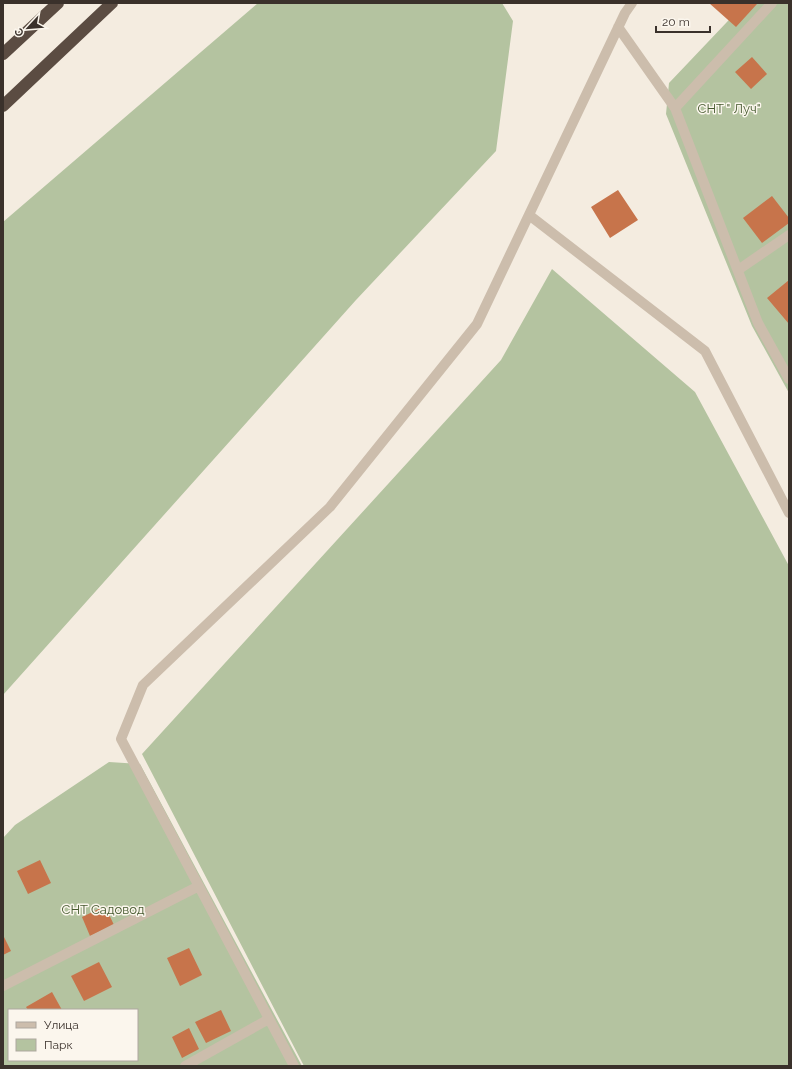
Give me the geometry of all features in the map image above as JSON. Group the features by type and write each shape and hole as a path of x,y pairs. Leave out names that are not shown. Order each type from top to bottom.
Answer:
{"highway":[{"path":"3,54 58,3"},
{"path":"3,106 112,3"}],"street":[{"path":"294,1066 121,739 143,685 330,507 476,324 618,27 632,3"},
{"path":"675,108 772,3"},
{"path":"618,27 675,108 758,323 789,379"},
{"path":"529,215 705,351 789,513"},
{"path":"738,270 789,235"},
{"path":"3,986 199,886"},
{"path":"185,1066 269,1019"}],"green space":[{"path":"258,3 502,3 513,21 496,151 356,300 3,695 3,222"},
{"name":"СНТ \" Луч\"","path":"745,3 789,3 789,393 752,326 666,114 669,83"},
{"path":"552,269 695,392 789,566 789,1066 304,1066 142,754 501,360"},
{"name":"СНТ Садовод","path":"109,762 140,764 302,1066 3,1066 3,838 15,825"}],"building":[{"path":"709,3 757,3 757,4 736,27"},
{"path":"752,57 767,74 751,89 735,72"},
{"path":"618,190 638,220 610,238 591,207"},
{"path":"772,196 789,218 789,223 762,243 743,218"},
{"path":"789,280 789,324 767,298"},
{"path":"40,860 51,883 28,894 17,871"},
{"path":"105,906 114,925 90,936 82,917"},
{"path":"3,935 11,951 3,955"},
{"path":"189,948 202,975 180,986 167,958"},
{"path":"99,962 112,987 84,1001 71,976"},
{"path":"52,992 61,1009 27,1009 26,1007"},
{"path":"221,1010 231,1031 206,1043 195,1022"},
{"path":"189,1028 199,1049 182,1058 172,1037"}]}
